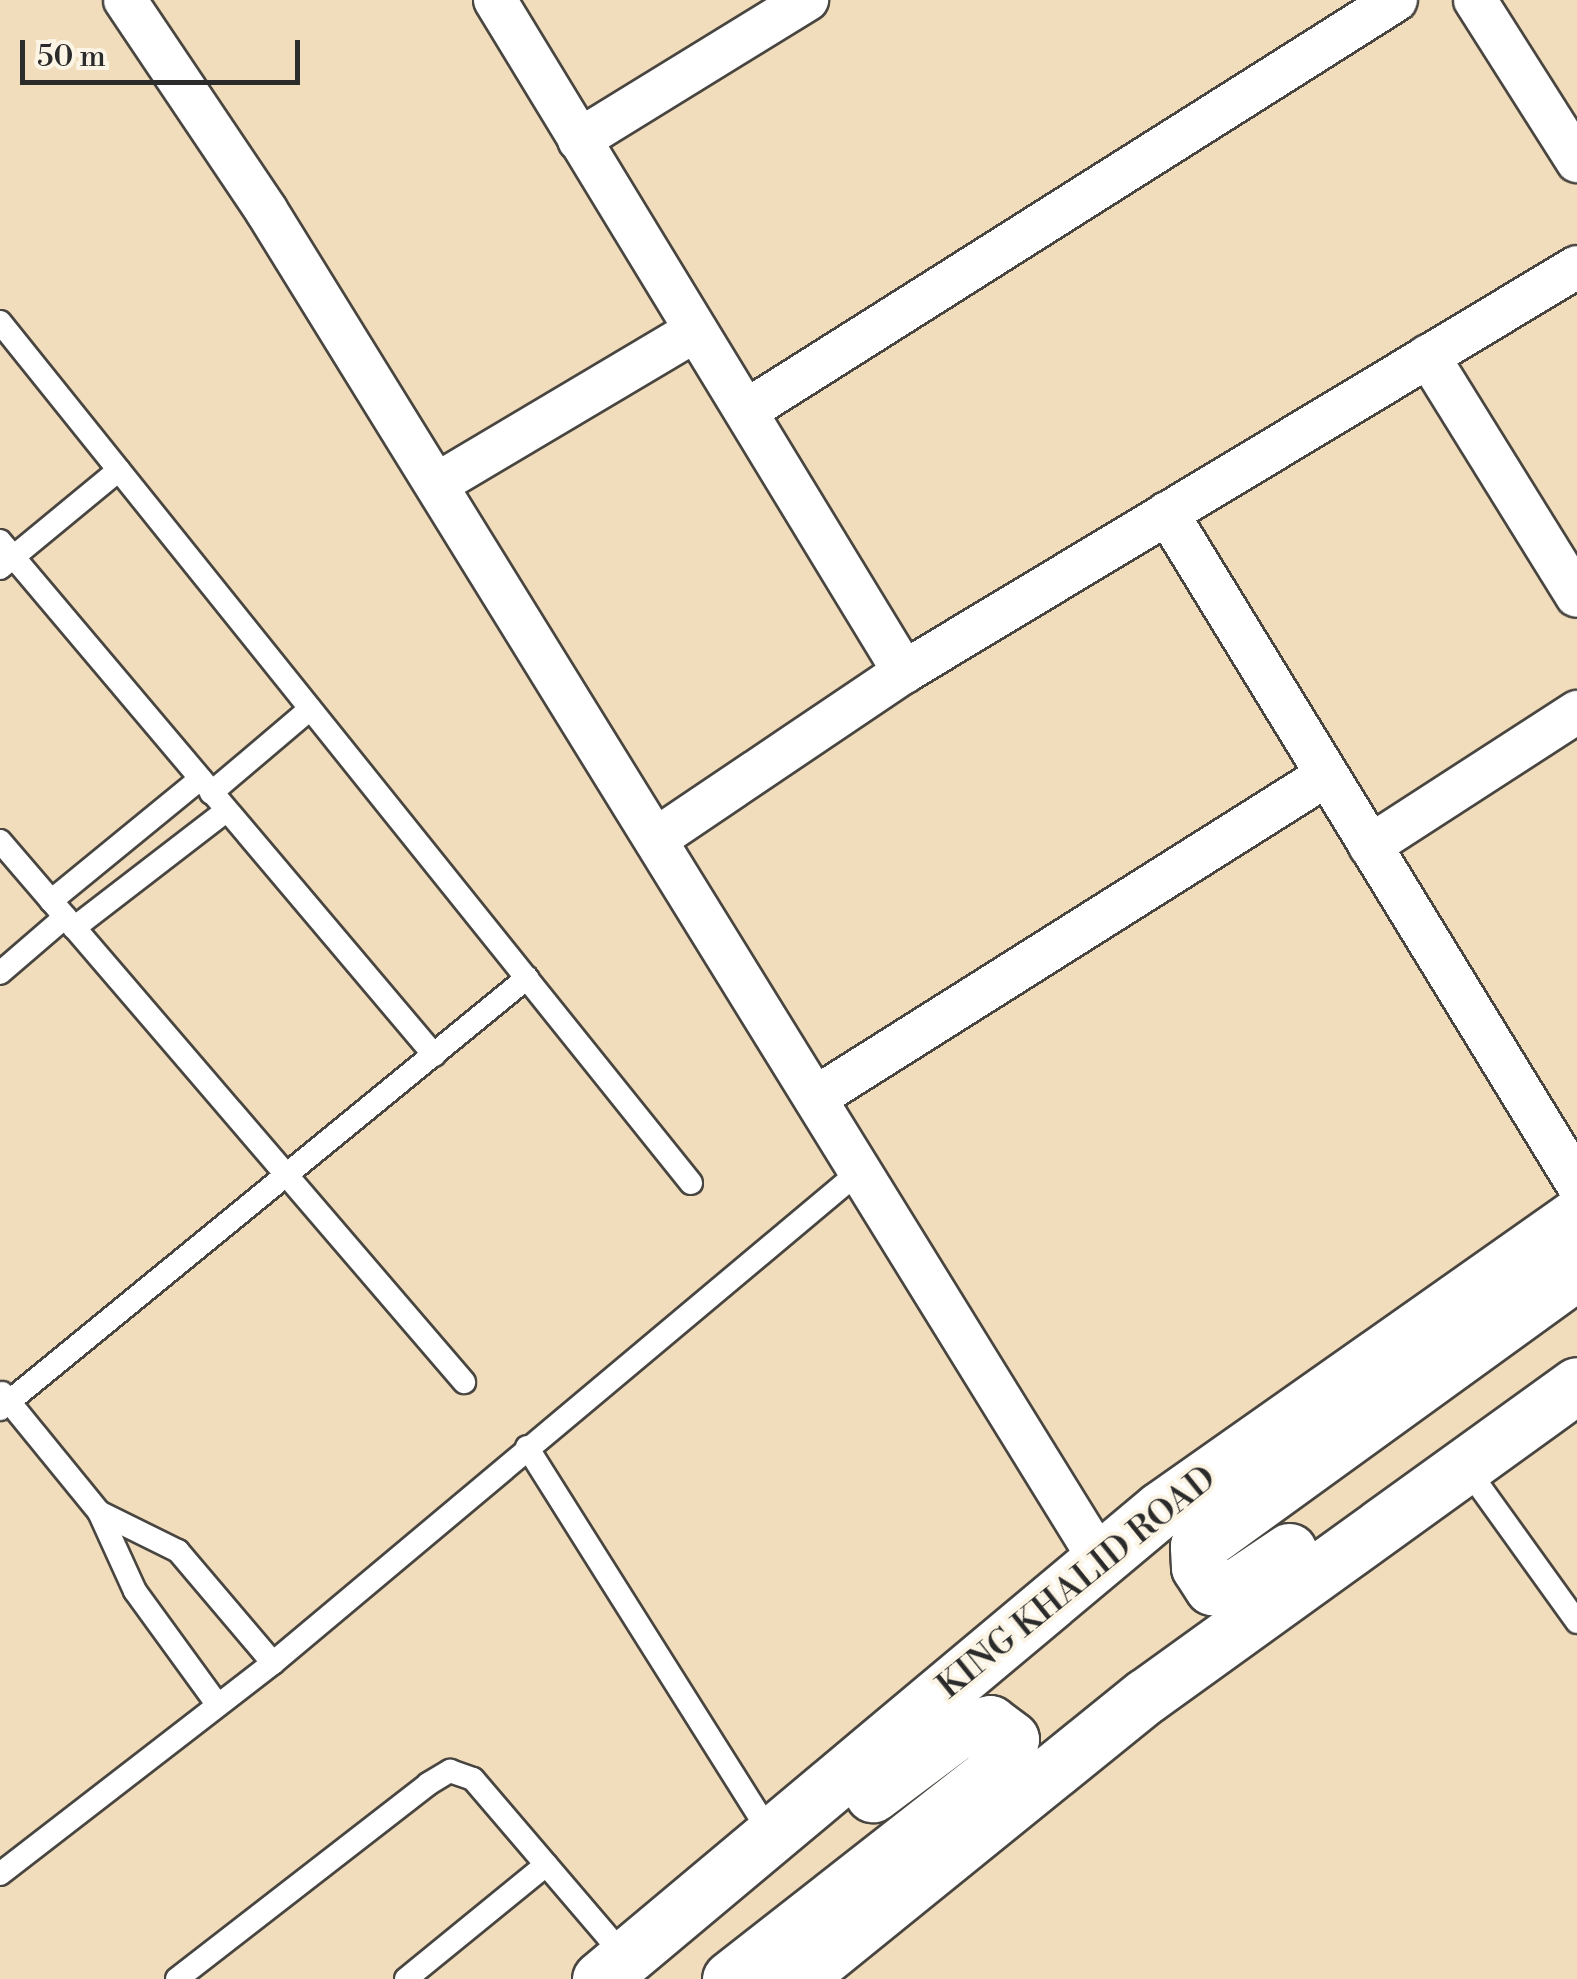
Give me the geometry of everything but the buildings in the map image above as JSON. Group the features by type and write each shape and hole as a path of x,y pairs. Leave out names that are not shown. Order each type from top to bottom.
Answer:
{"highway":[{"name":"KING KHALID ROAD","path":"616,1972 771,1835 1161,1509 1577,1216"},
{"path":"1577,1272 1198,1546 1199,1567 1212,1587 1231,1590 1577,1351"},
{"path":"796,1979 1146,1696 1577,1385"},
{"path":"616,1972 956,1732 990,1723 1011,1739 992,1774 730,1979"}],"street":[{"path":"125,0 266,210 1100,1560"},
{"path":"495,0 904,672"},
{"path":"580,140 807,0"},
{"path":"746,411 1396,0"},
{"path":"1476,0 1577,161"},
{"path":"656,839 904,672 1577,267"},
{"path":"437,484 695,331"},
{"path":"1428,356 1577,596"},
{"path":"1167,513 1577,1183"},
{"path":"1370,846 1577,712"},
{"path":"815,1098 1327,775"}],"lane":[{"path":"0,322 692,1183"},
{"path":"118,470 4,555 434,1055"},
{"path":"64,915 124,890 212,794 310,709"},
{"path":"0,973 64,915 100,861 212,794"},
{"path":"0,841 464,1382"},
{"path":"100,861 124,890"},
{"path":"217,1704 135,1591 99,1512 3,1400 527,978"},
{"path":"0,1874 273,1662 860,1171"},
{"path":"527,1447 771,1835"},
{"path":"1465,1466 1577,1622"},
{"path":"99,1512 178,1551 273,1662"},
{"path":"176,1979 450,1771 473,1779 546,1864 616,1972"},
{"path":"406,1979 546,1864"}]}
